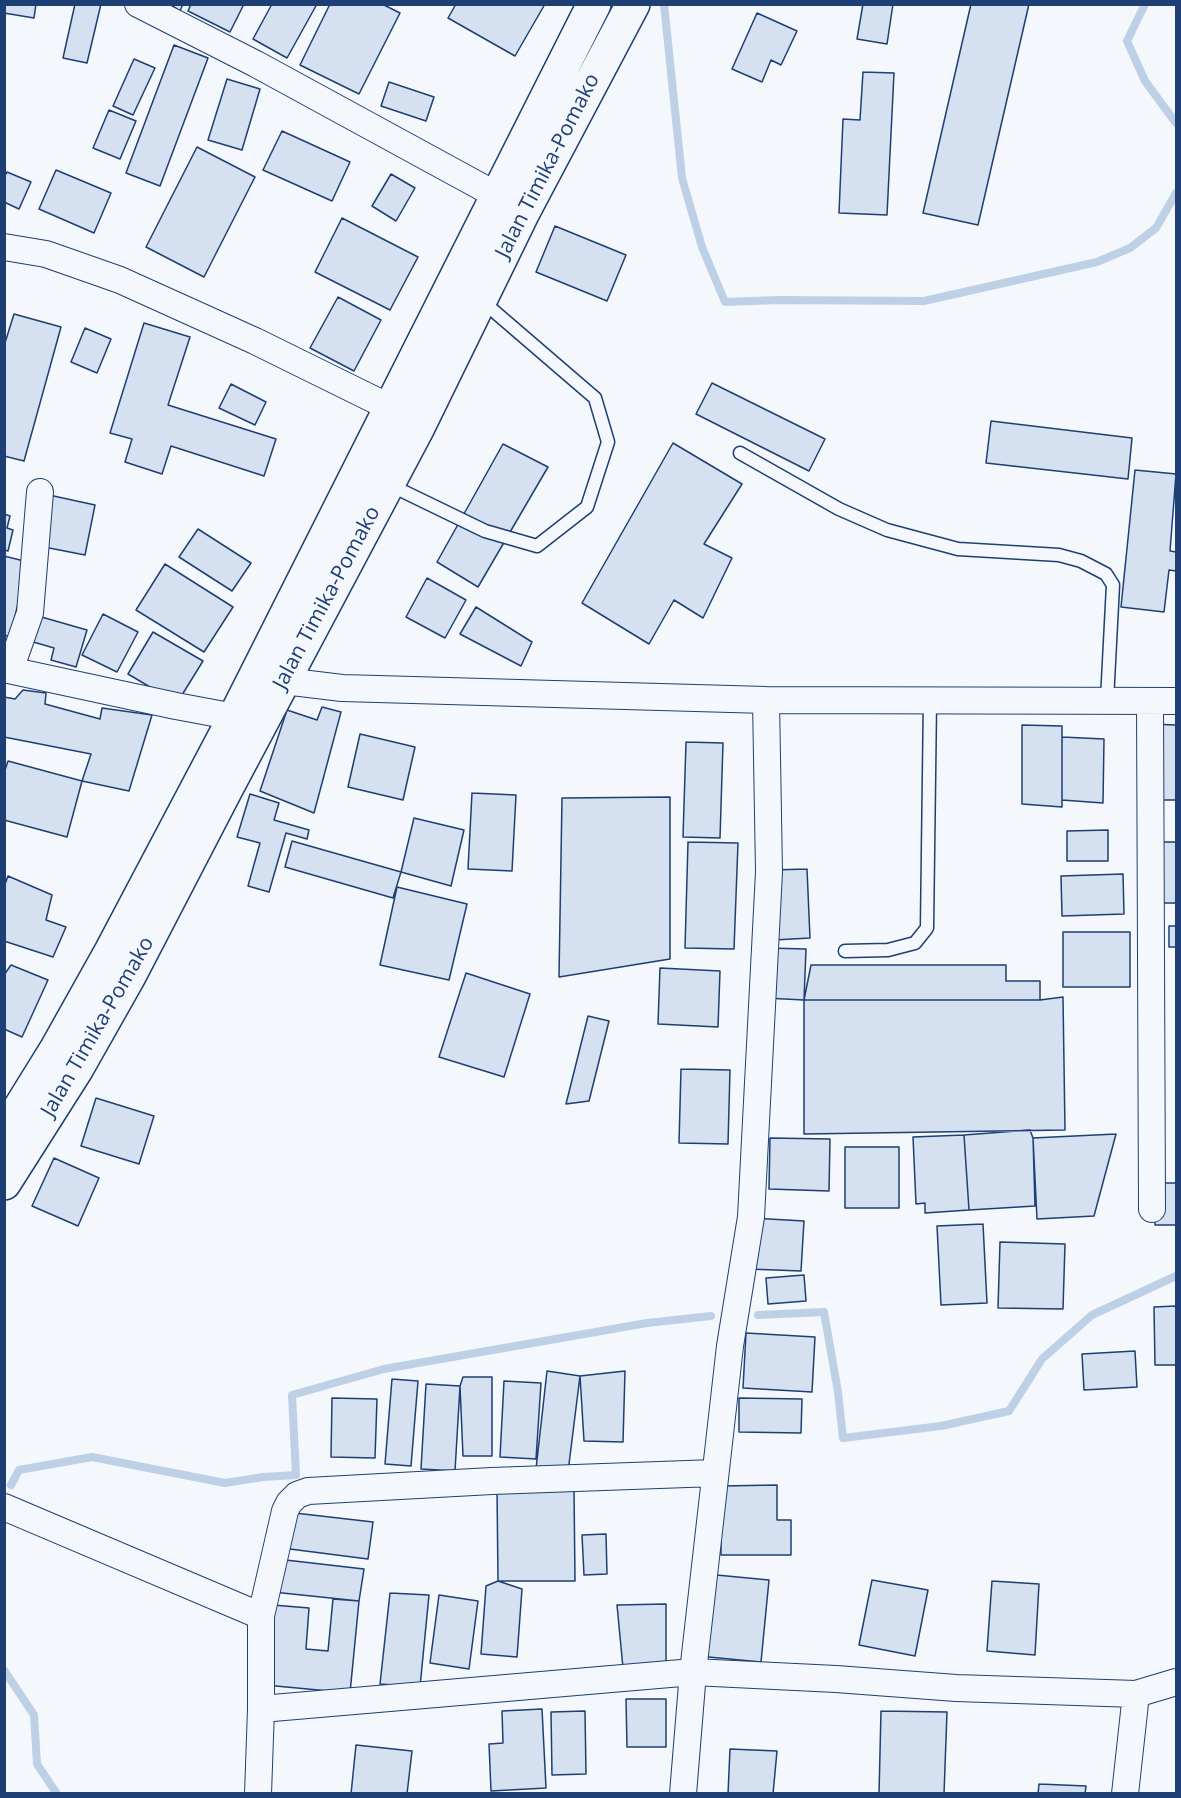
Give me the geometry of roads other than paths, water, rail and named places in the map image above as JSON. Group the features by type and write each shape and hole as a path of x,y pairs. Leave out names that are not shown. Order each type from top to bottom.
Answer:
{"highway":[{"name":"Jalan Timika-Pomako","path":"4,1134 56,1050 106,960 235,717 594,4"},
{"name":"Jalan Timika-Pomako","path":"4,1183 77,1068 129,976 231,778 388,484 523,212 633,4"}],"street":[{"path":"138,4 256,64 498,196"},
{"path":"4,247 46,254 120,280 255,341 391,408"},
{"path":"40,492 30,613 7,669 235,717"},
{"path":"284,681 342,688 766,700 1176,701"},
{"path":"683,1794 693,1672 715,1473 730,1347 751,1217 769,872 766,700"},
{"path":"1149,702 1152,1209"},
{"path":"258,1794 261,1616 285,1511 297,1495 308,1491 492,1481 715,1473"},
{"path":"4,1507 261,1616"},
{"path":"261,1709 693,1672 956,1688 1136,1694 1176,1682"},
{"path":"1125,1794 1136,1694"}],"lane":[{"path":"388,484 485,531 537,546 587,507 608,442 595,398 480,300"},
{"path":"740,453 839,509 887,530 958,549 1059,555 1081,561 1106,574 1113,585 1107,700"},
{"path":"845,951 888,950 915,943 927,928 930,700"}],"waterway":[{"path":"664,4 682,178 702,247 725,302 924,301 1097,262 1130,248 1156,228 1176,193"},
{"path":"1145,4 1127,41 1145,81 1176,123"},
{"path":"758,1315 824,1312 838,1392 843,1438 941,1426 1009,1411 1042,1359 1092,1315 1176,1276"},
{"path":"11,1485 19,1470 92,1457 225,1483 296,1475 292,1395 384,1369 647,1323 711,1316"},
{"path":"4,1670 34,1715 37,1764 57,1794"}]}
